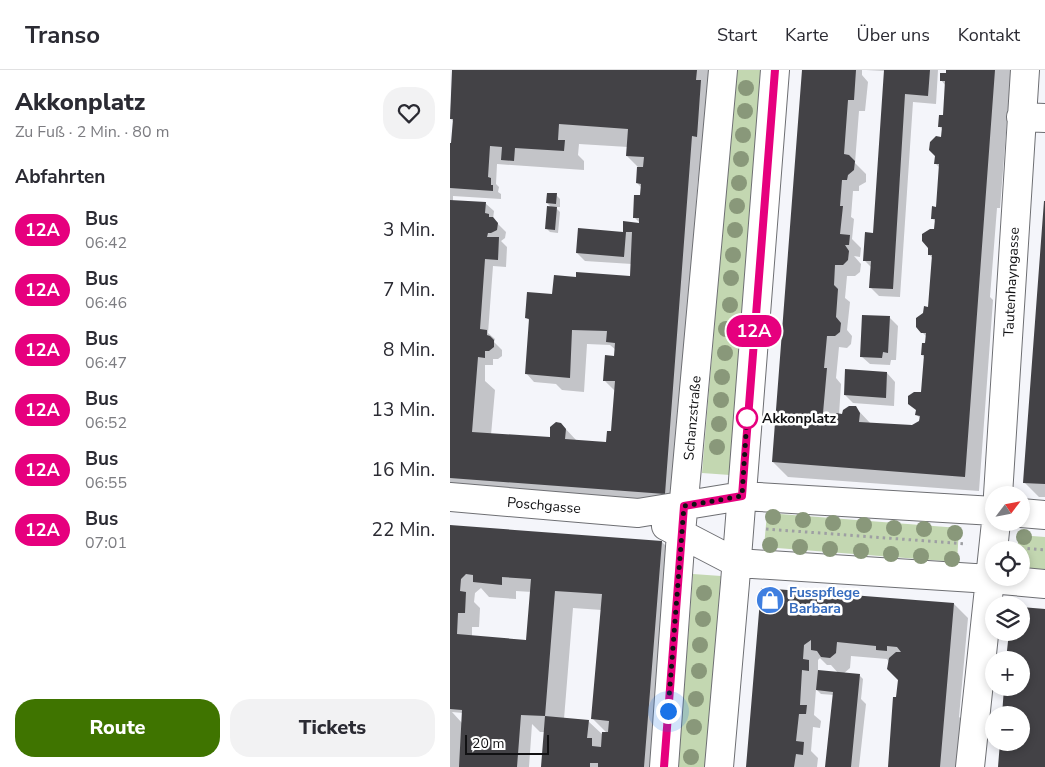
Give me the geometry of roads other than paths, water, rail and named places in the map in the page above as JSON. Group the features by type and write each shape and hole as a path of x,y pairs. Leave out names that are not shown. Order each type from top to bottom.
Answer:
{"street":[{"name":"Schanzstraße","path":"664,767 684,506 723,70"},
{"path":"719,767 775,70"},
{"name":"Tautenhayngasse","path":"999,486 1033,117 1025,70"},
{"path":"638,513 742,496 985,510"},
{"name":"Poschgasse","path":"450,497 638,513"},
{"path":"638,513 682,533 736,563 985,579"},
{"path":"1030,514 1045,515"},
{"path":"1030,583 1045,584"},
{"path":"970,767 989,586"}],"place":[{"name":"Akkonplatz","path":"747,418"},
{"name":"Fusspflege Barbara","path":"770,600"}]}
